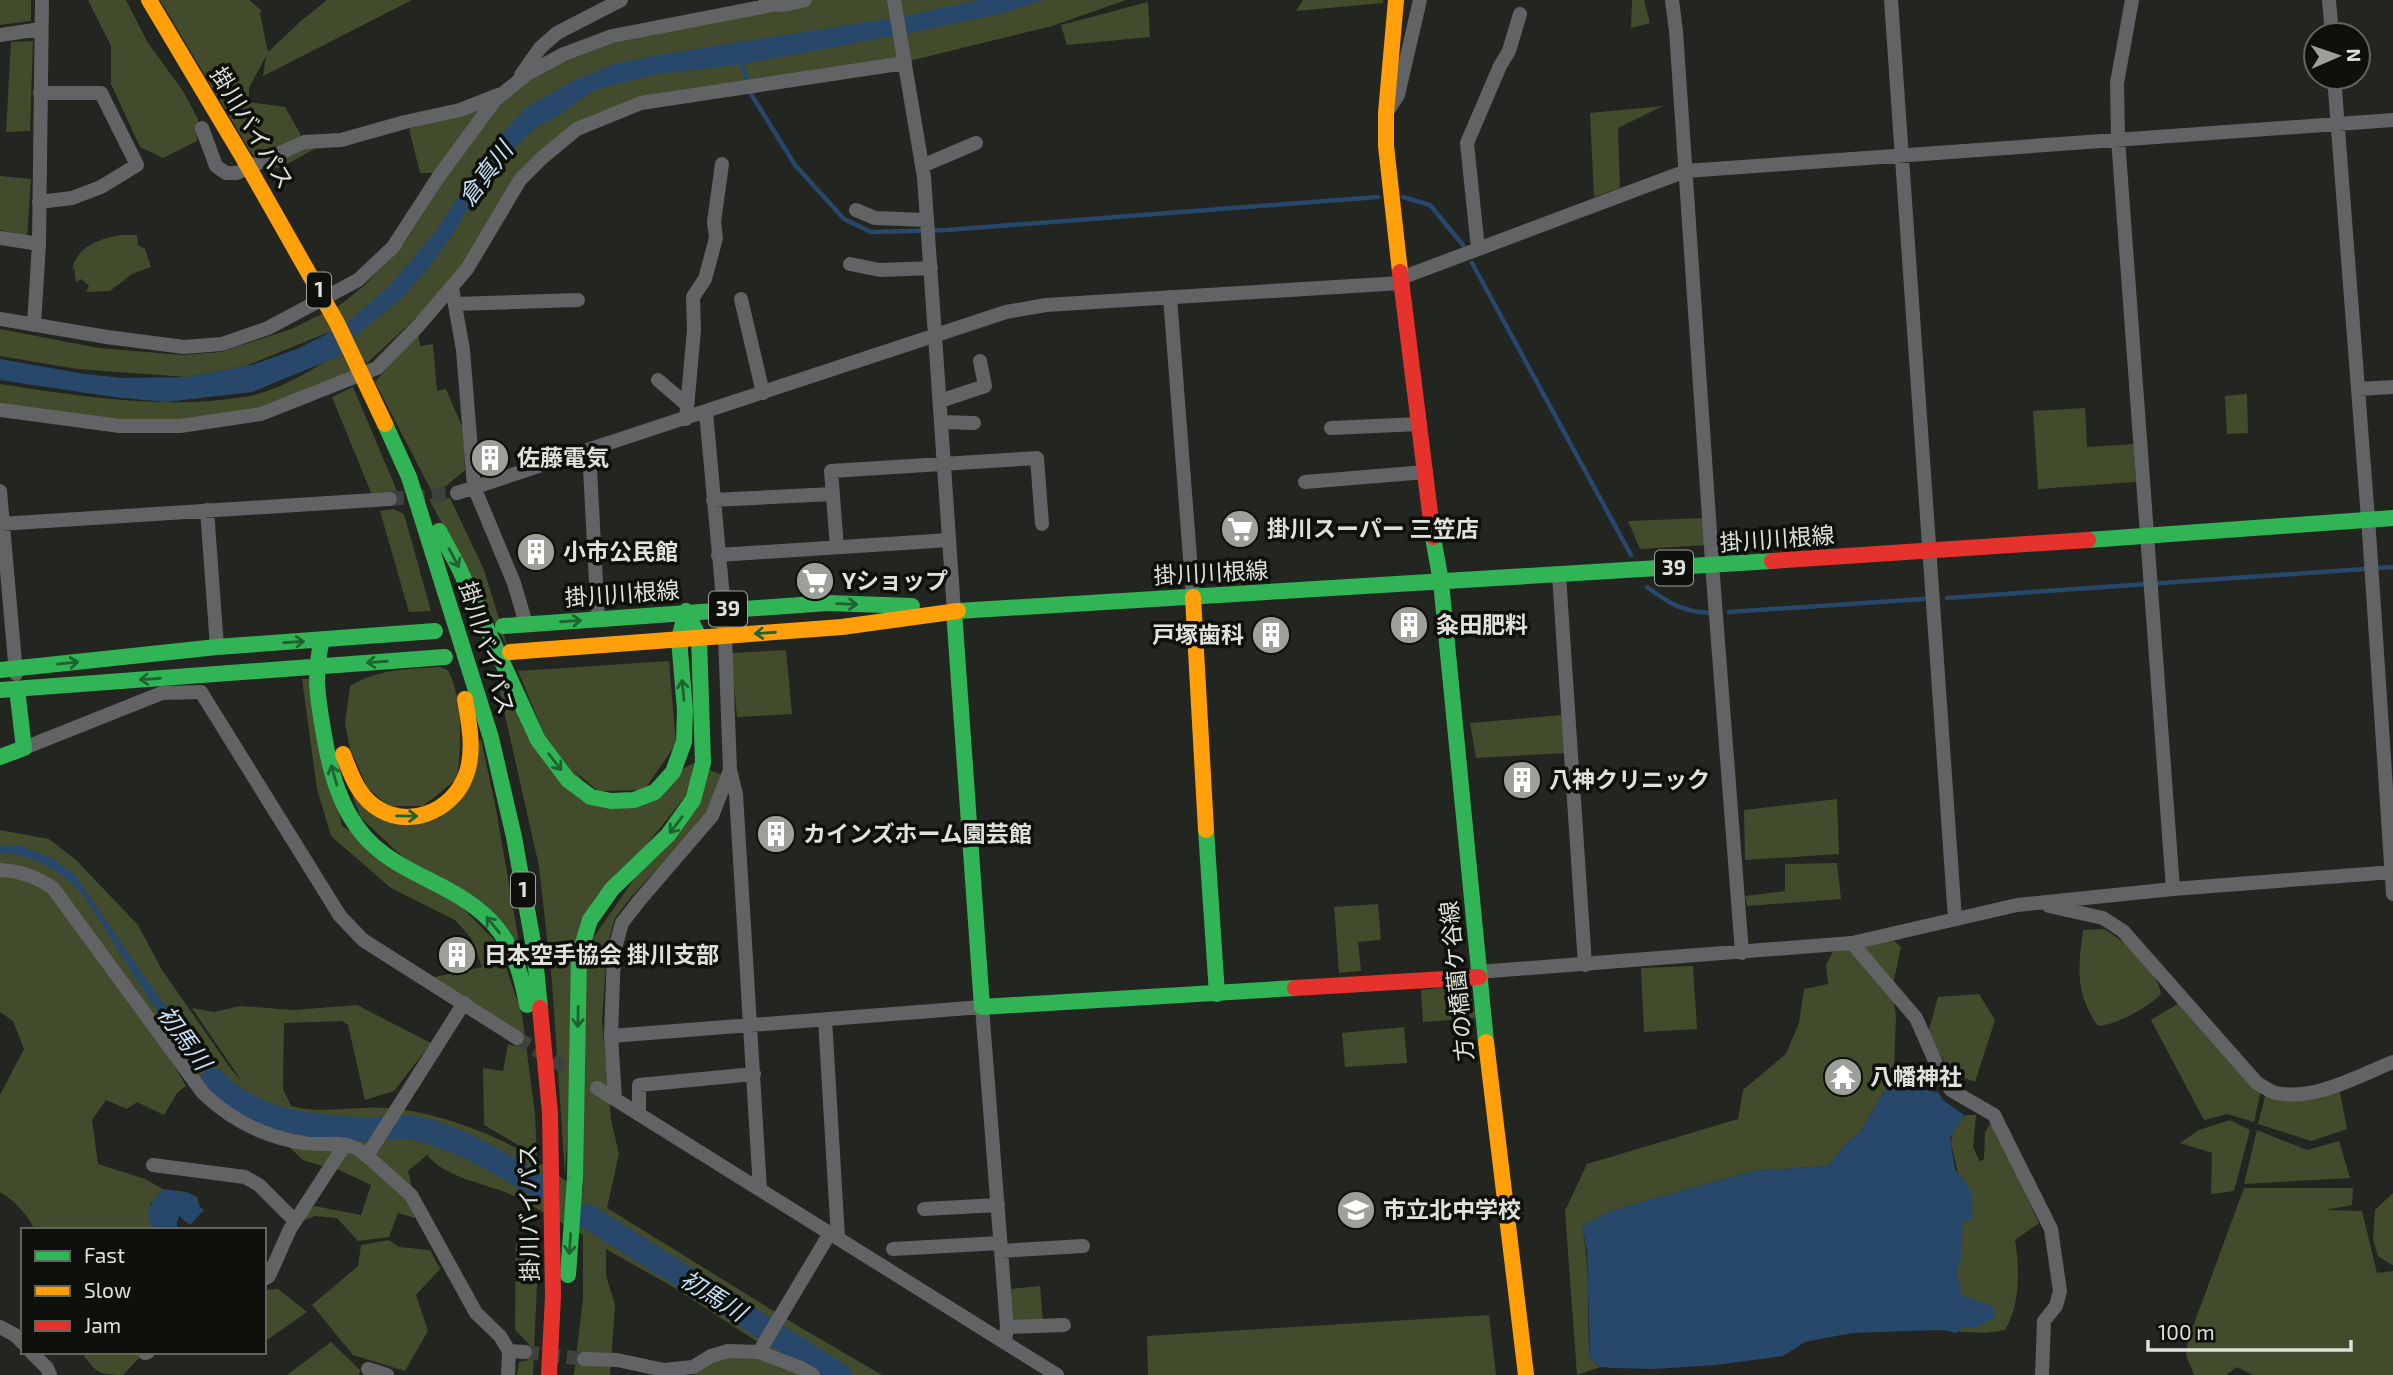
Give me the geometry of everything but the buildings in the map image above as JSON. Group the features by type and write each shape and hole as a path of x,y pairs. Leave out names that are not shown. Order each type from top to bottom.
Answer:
{"main road":[{"name":"掛川バイパス","path":"149,0 245,161 363,374 409,477 491,738 514,837 534,947 550,1114 553,1296 549,1375"},
{"name":"方の橋薗ケ谷線","path":"1396,0 1386,113 1387,156 1436,562 1441,582 1478,975 1526,1375"},
{"path":"409,477 458,566 538,740 568,780 592,797 611,801 634,800 655,792 673,772 684,742 685,710 679,639 686,611"},
{"path":"339,727 341,748 354,782 371,805 380,811 402,818 416,817 439,809 456,793 466,777 471,736 463,684 430,570 409,477"},
{"name":"掛川川根線","path":"510,652 842,627 954,611 1929,552 2393,518"},
{"path":"1193,597 1217,994"},
{"name":"掛川川根線","path":"503,626 828,603 954,611"},
{"path":"561,1375 575,1178 579,956 590,920 611,889 668,835 693,800 703,763 699,637 686,611"},
{"path":"954,611 982,1007 1217,994 1478,975"},
{"path":"8,669 217,647 435,631"},
{"path":"322,640 316,666 327,751 343,806 365,837 395,862 471,902 495,924 512,954 526,996 552,1179"},
{"path":"322,640 334,671"},
{"path":"0,690 316,666 334,671 445,657"},
{"path":"0,757 24,748 17,689"}],"street":[{"path":"34,326 39,244 42,0"},
{"path":"202,128 216,166 226,173 237,173 304,142 341,140 460,110 508,89 541,48 557,33 621,0"},
{"path":"0,319 184,347 222,344 268,328 358,280 393,247 439,176 495,100 527,74 564,54 612,36 767,2 786,5 805,0"},
{"path":"894,0 922,166 954,611"},
{"path":"1386,113 1398,95 1420,0"},
{"path":"1672,0 1742,953"},
{"path":"1891,0 1955,919"},
{"path":"2132,0 2117,83 2118,139 2173,889"},
{"path":"2329,0 2331,21"},
{"path":"1478,249 1467,143 1509,51 1520,14"},
{"path":"0,35 41,29"},
{"path":"0,410 120,425 180,426 261,414 377,368 452,288 520,180 577,129 641,103 905,61"},
{"path":"2335,91 2393,894"},
{"path":"39,202 72,198 137,165 101,93 40,93"},
{"path":"457,493 589,450 686,412 706,412 936,333 1020,310 1401,280 1686,171 2393,120"},
{"path":"922,166 976,143"},
{"path":"686,412 694,330 693,297 705,279 716,238 714,222 722,164"},
{"path":"856,210 875,218 927,220"},
{"path":"0,238 39,244"},
{"path":"850,264 880,270 931,268"},
{"path":"452,288 463,350 474,487 514,583 526,624"},
{"path":"1170,298 1193,597"},
{"path":"741,299 763,393"},
{"path":"455,304 578,300"},
{"path":"940,401 985,386 980,361"},
{"path":"658,380 686,412"},
{"path":"2358,389 2393,387"},
{"path":"706,412 724,609 730,770 736,794 760,1190"},
{"path":"941,422 974,423"},
{"path":"1331,428 1420,424"},
{"path":"589,450 598,619"},
{"path":"836,547 831,471 1037,458 1042,524"},
{"path":"1306,482 1426,472"},
{"path":"0,492 8,669 17,689"},
{"path":"713,500 833,494"},
{"path":"2,524 390,499"},
{"path":"207,510 217,647"},
{"path":"718,555 949,540"},
{"path":"1559,575 1585,965"},
{"path":"24,748 162,694 201,692 340,916 363,940 517,1038"},
{"path":"615,1099 611,1036 614,952 622,923 712,816 730,770"},
{"path":"0,870 13,870 35,876 54,888 203,1093 222,1110 240,1123 272,1137 306,1144 353,1146 370,1152 411,1195 476,1313 500,1336 509,1352 508,1375"},
{"path":"1478,975 1852,943 2034,903 2173,889 2392,873"},
{"path":"2034,903 2104,918 2123,931 2257,1083 2275,1093 2296,1094 2320,1090 2393,1062"},
{"path":"1852,943 1916,1017 1943,1079 1951,1090 1994,1115 2051,1228 2060,1291 2056,1306 2044,1321 2042,1375"},
{"path":"370,1152 464,1003"},
{"path":"611,1036 982,1007 1006,1334"},
{"path":"762,1348 834,1236 825,1019"},
{"path":"639,1114 639,1085 754,1074"},
{"path":"597,1087 834,1236 1006,1334 1057,1375"},
{"path":"266,1278 295,1221 344,1146"},
{"path":"153,1165 246,1177 259,1185 295,1221"},
{"path":"924,1209 998,1205"},
{"path":"893,1249 1083,1246"},
{"path":"1006,1334 1064,1325"},
{"path":"0,1327 21,1341"},
{"path":"584,1359 617,1360 664,1370 693,1367 711,1356 728,1351 762,1348 813,1375"},
{"path":"509,1352 525,1352"},
{"path":"33,1354 50,1375"},
{"path":"368,1369 387,1375"}],"green space":[{"path":"0,0 31,0 31,21 0,25"},
{"path":"88,0 126,0 148,43 183,91 198,119 197,141 163,158 140,147 111,84 111,46"},
{"path":"160,0 249,0 262,11 260,13 268,52 327,0 412,0 263,76 266,56 249,88 249,102 285,107 301,135 296,140 316,148 282,167 265,170 250,151"},
{"path":"811,0 1126,0 1052,26 893,65 589,119 538,161 445,291 367,363 329,332 246,366 187,377 77,369 0,356 0,329 98,348 183,355 221,352 291,329 340,305 364,286 405,242 495,100 552,60 633,32"},
{"path":"1303,0 1383,0 1383,3 1296,11"},
{"path":"1632,0 1644,0 1650,23 1631,28"},
{"path":"1148,2 1150,37 1067,45 1061,25"},
{"path":"33,41 30,131 6,132 11,42"},
{"path":"486,104 436,173 420,173 409,129"},
{"path":"1663,106 1618,128 1620,188 1594,197 1590,113"},
{"path":"0,176 31,179 27,237 0,230"},
{"path":"121,235 137,235 138,245 145,249 151,267 132,274 110,291 86,292 89,286 81,279 76,283 74,267 72,271 78,256 97,241"},
{"path":"418,332 420,346 433,344 437,391 446,389 463,429 465,470 446,486 432,492 375,382"},
{"path":"341,352 352,372 267,407 178,424 0,406 0,384 91,397 153,402 215,401 244,397 283,385"},
{"path":"353,387 397,491 372,495 332,397"},
{"path":"2247,394 2248,433 2227,434 2225,396"},
{"path":"2085,408 2087,447 2134,444 2136,482 2038,489 2033,411"},
{"path":"450,498 484,570 508,648 429,499"},
{"path":"393,509 404,514 431,611 409,612 380,511"},
{"path":"1705,518 1707,545 1640,549 1628,521"},
{"path":"786,650 792,714 737,717 731,653"},
{"path":"669,661 676,744 644,790 598,791 551,751 518,671"},
{"path":"440,667 448,670 457,696 460,738 457,779 423,806 388,806 367,787 350,748 345,724 350,686 382,673"},
{"path":"302,679 311,679 342,826 460,905 498,944 522,1014 535,1114 537,1156 484,1125 483,1068 503,1071 508,1044 514,1046 520,1036 430,978 482,967 471,938 455,920 391,888 331,836 317,789"},
{"path":"497,680 605,807 696,762 685,797 581,926 565,1175 552,982 539,866"},
{"path":"1563,715 1565,753 1476,758 1470,723"},
{"path":"481,739 521,954 406,860 361,818 352,795 440,818"},
{"path":"710,770 722,775 704,818 615,918 607,947 602,1021 611,1120 619,1154 607,1208 882,1375 695,1375 693,1367 721,1353 767,1348 673,1287 606,1249 606,1275 615,1305 610,1375 574,1375 583,1298 583,1235 516,1197 457,1176 427,1155 408,1171 416,1204 407,1198 415,1218 398,1213 389,1237 358,1241 337,1218 315,1216 300,1222 314,1206 361,1215 371,1185 331,1166 328,1168 303,1160 286,1144 232,1111 165,1050 186,1086 177,1093 164,1115 137,1102 127,1109 106,1100 92,1120 98,1164 145,1179 163,1189 150,1205 156,1228 34,1228 20,1208 0,1192 0,1095 24,1049 13,1021 0,1012 0,830 49,839 76,860 138,925 162,970 241,1080 192,1008 214,1012 240,1006 293,1010 357,1005 431,1043 394,1091 365,1100 348,1025 342,1021 284,1023 283,1089 291,1106 315,1110 388,1108 443,1119 496,1138 530,1156 583,1192 584,969 593,938"},
{"path":"1837,799 1839,854 1745,860 1744,810"},
{"path":"1837,863 1841,899 1747,906 1745,896 1785,891 1785,864"},
{"path":"1378,904 1381,940 1358,942 1361,971 1339,973 1334,907"},
{"path":"2104,929 2147,966 2161,994 2132,1014 2098,1026 2085,1003 2080,980 2080,956 2083,930"},
{"path":"1891,938 1901,947 1892,989 1896,1017 1894,1067 1889,1084 1860,1132 1828,1166 1753,1171 1614,1210 1582,1226 1590,1357 1600,1367 1577,1375 1565,1211 1587,1164 1738,1119 1743,1090 1786,1054 1799,1023 1804,989 1828,984 1826,965 1837,944"},
{"path":"1693,966 1697,1029 1644,1032 1641,968"},
{"path":"1469,985 1476,1018 1423,1022 1421,990"},
{"path":"1979,994 1995,1020 1975,1082 1950,1072 1928,1033 1938,997"},
{"path":"2184,1000 2262,1086 2254,1122 2227,1114 2204,1120 2151,1020"},
{"path":"1404,1027 1407,1063 1345,1067 1342,1033"},
{"path":"2335,1085 2340,1093 2347,1129 2311,1141 2258,1124 2267,1089 2280,1099"},
{"path":"1976,1115 1973,1147 1980,1162 1984,1159 1985,1132 1992,1121 2039,1223 2015,1240 2018,1286 2010,1320 2005,1330 1986,1333 1948,1331 1961,1186 1951,1143 1952,1134 1960,1118"},
{"path":"2230,1120 2250,1130 2234,1191 2211,1194 2212,1153 2180,1143 2199,1130"},
{"path":"2257,1130 2307,1150 2339,1141 2350,1178 2244,1184"},
{"path":"2244,1188 2353,1188 2352,1205 2325,1210 2362,1211 2377,1273 2393,1271 2393,1375 2253,1375 2237,1367 2226,1375 2194,1375 2186,1355 2188,1340"},
{"path":"2393,1193 2392,1265 2378,1256 2373,1239 2375,1210"},
{"path":"516,1236 539,1239 533,1375 517,1375 519,1362 528,1360 529,1344 515,1330"},
{"path":"389,1240 399,1247 430,1250 440,1269 416,1295 428,1331 405,1371 353,1355 312,1305 358,1266 361,1245"},
{"path":"1040,1286 1043,1322 1014,1324 1011,1289"},
{"path":"278,1289 307,1312 266,1341 266,1290"},
{"path":"1489,1315 1496,1375 1148,1375 1147,1336"},
{"path":"331,1342 360,1370 359,1375 287,1375"},
{"path":"83,1354 144,1354 123,1375 98,1371"}],"water":[{"name":"倉真川","path":"979,0 1043,0 999,14 909,33 743,64 653,75 594,90 536,128 487,176 451,237 429,267 402,298 354,337 359,348 252,392 166,402 0,380 0,359 122,378 187,377 252,365 297,349 346,324 391,284 436,231 489,149 525,108 569,83 610,65 658,55 906,16"},
{"path":"0,845 21,846 52,858 75,875 158,996 205,1058 238,1094 234,1107 172,1032 83,895 46,865 24,856 0,853"},
{"path":"1889,1084 1938,1092 1943,1100 1964,1115 1950,1138 1955,1169 1971,1190 1973,1219 1963,1221 1961,1258 1957,1272 1961,1295 1993,1306 1995,1317 1977,1327 1962,1328 1956,1333 1942,1330 1852,1333 1805,1342 1783,1356 1715,1365 1654,1369 1613,1368 1600,1367 1590,1357 1587,1251 1582,1226 1614,1210 1753,1171 1828,1166 1860,1132"},
{"path":"163,1189 187,1192 197,1197 204,1210 190,1225 179,1216 177,1228 154,1228 148,1214"}],"waterway":[{"path":"741,60 747,79"},
{"path":"751,94 795,165 844,219 871,232 947,230 1378,197"},
{"path":"1403,197 1430,205 1463,245"},
{"path":"1472,263 1631,555"},
{"path":"1947,598 2393,567"},
{"path":"1647,587 1677,606 1710,613"},
{"path":"1729,612 1924,599"},
{"name":"初馬川","path":"213,1080 246,1105 286,1120 329,1127 404,1127 431,1132 479,1152 539,1186"},
{"name":"初馬川","path":"587,1216 839,1375"}],"tunnel":[{"path":"390,499 457,493"},
{"path":"517,1038 579,1076"},
{"path":"525,1352 584,1359"}],"traffic: fast":[{"path":"385,424 409,477 491,738 514,837 534,948 540,1008"},
{"path":"2088,540 2393,518"},
{"path":"439,531 458,566 538,740 568,780 591,797 611,801 634,800 655,792 673,772 684,742 685,710 679,639 686,611"},
{"path":"1433,537 1441,582 1486,1042"},
{"path":"958,611 1772,561"},
{"path":"503,626 828,603 912,606"},
{"path":"568,1275 575,1178 579,956 590,920 612,889 668,835 693,800 703,763 699,637 686,611"},
{"path":"954,611 982,1007 1295,988"},
{"path":"0,670 217,647 435,631"},
{"path":"322,640 317,688 326,749 333,776 349,814 365,837 379,850 402,866 449,890 483,914 496,927 515,959 527,1005"},
{"path":"0,690 445,657"},
{"path":"0,757 24,748 17,689"},
{"path":"1206,830 1217,994"}],"traffic: slow":[{"path":"149,0 245,161"},
{"path":"1396,0 1386,113 1386,146 1400,272"},
{"path":"245,161 337,323 385,424"},
{"path":"1193,597 1206,830"},
{"path":"510,652 842,627 958,611"},
{"path":"343,754 358,788 373,805 386,813 399,816 427,814 439,808 460,788 469,766 471,747 465,699"},
{"path":"1486,1042 1526,1375"}],"traffic: jam":[{"path":"1400,272 1433,537"},
{"path":"1772,561 2088,540"},
{"path":"1295,988 1479,977"},
{"path":"540,1008 550,1113 553,1296 549,1375"}],"place":[{"name":"佐藤電気","path":"490,458"},
{"name":"掛川スーパー 三笠店","path":"1240,529"},
{"name":"小市公民館","path":"536,552"},
{"name":"Yショップ","path":"815,581"},
{"name":"粂田肥料","path":"1409,625"},
{"name":"戸塚歯科","path":"1271,635"},
{"name":"八神クリニック","path":"1522,780"},
{"name":"カインズホーム園芸館","path":"776,834"},
{"name":"日本空手協会 掛川支部","path":"457,955"},
{"name":"八幡神社","path":"1843,1077"},
{"name":"市立北中学校","path":"1356,1210"}]}
